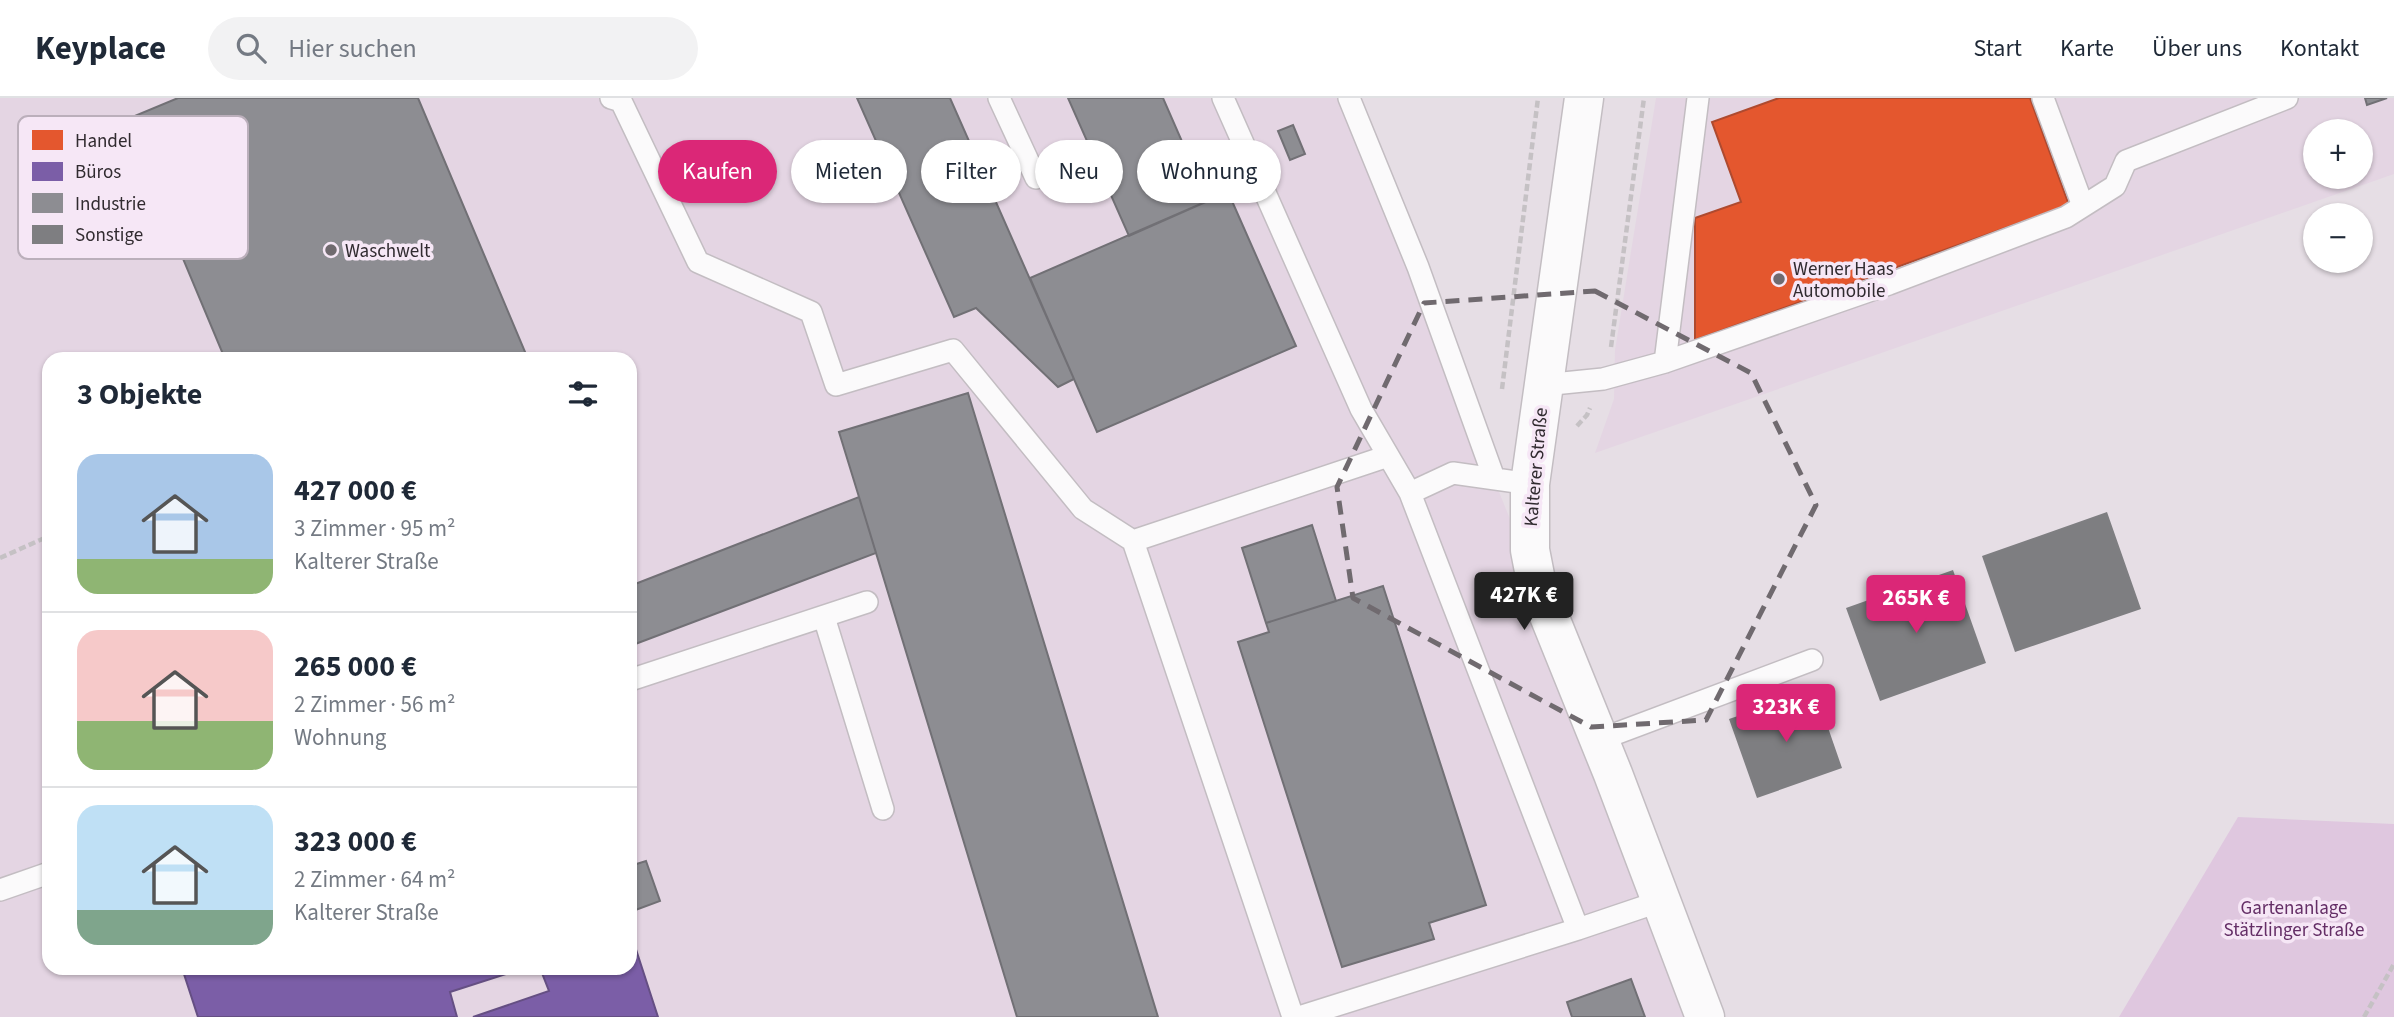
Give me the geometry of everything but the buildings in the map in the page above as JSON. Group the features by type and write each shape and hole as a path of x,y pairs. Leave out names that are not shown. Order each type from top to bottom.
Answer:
{"street":[{"name":"Kalterer Straße","path":"1584,98 1543,385 1512,481 1530,539 1537,586 1705,1017"}],"lane":[{"path":"611,98 621,101 698,262 811,312 836,385 953,350 1083,509 1133,541 1293,1017"},
{"path":"999,98 1035,176"},
{"path":"1223,98 1361,408 1410,493 1578,929"},
{"path":"1349,98 1418,267 1512,481"},
{"path":"1665,362 1698,98"},
{"path":"2043,98 2083,206"},
{"path":"1543,385 1603,379 1665,362 1889,284 2066,217 2115,186 2126,160 2287,98"},
{"path":"1133,541 1388,456"},
{"path":"1410,493 1453,473 1512,481"},
{"path":"637,678 867,601"},
{"path":"824,617 883,809"},
{"path":"1599,740 1812,660"},
{"path":"0,890 42,875"},
{"path":"1299,1017 1661,901"}],"path":[{"path":"1501,396 1538,98"},
{"path":"1610,355 1644,98"},
{"path":"0,558 42,539"},
{"path":"2364,1017 2394,964"}],"highlighted area":[{"path":"1595,291 1751,373 1816,505 1706,720 1591,727 1353,598 1337,487 1424,303"}],"shaded area":[{"path":"0,98 1340,98 1537,586 1705,1017 0,1017"},
{"path":"1656,98 2394,98 2394,174 2373,181 2373,119 2303,119 2303,189 2351,189 2311,203 2303,203 2303,206 1595,453 1614,399 1615,350"}],"green space":[{"name":"Gartenanlage Stätzlinger Straße","path":"2238,817 2394,824 2394,1017 2119,1017"}],"place":[{"name":"Waschwelt","path":"331,250"},
{"name":"Werner Haas Automobile","path":"1779,279"}]}
